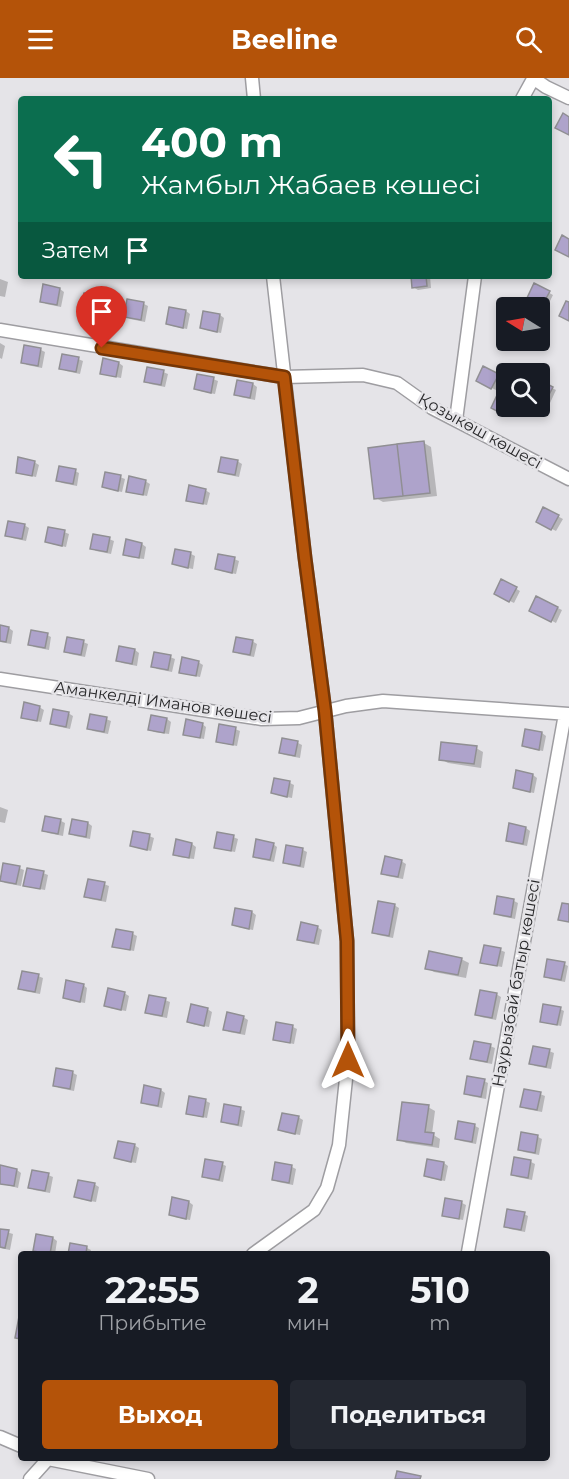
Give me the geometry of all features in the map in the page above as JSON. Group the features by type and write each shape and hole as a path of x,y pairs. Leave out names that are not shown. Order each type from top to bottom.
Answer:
{"street":[{"path":"252,78 254,96"},
{"path":"524,96 533,78 569,98"},
{"path":"257,1251 314,1210 327,1188 339,1145 348,1060 347,941 325,711 273,279"},
{"path":"456,420 475,279"},
{"name":"Қозыкөш көшесі","path":"0,330 284,377 363,375 397,383 432,408 569,479"},
{"name":"Аманкелді Иманов көшесі","path":"0,679 262,719 299,718 346,706 383,701 567,714"},
{"name":"Наурызбай батыр көшесі","path":"468,1251 567,714"},
{"path":"0,1437 18,1445"},
{"path":"30,1479 45,1461"},
{"path":"62,1461 148,1479"}],"building":[{"path":"563,113 569,117 569,135 555,128"},
{"path":"562,235 569,239 569,257 555,250"},
{"path":"411,279 426,279 427,286 412,288"},
{"path":"534,283 550,291 547,297 527,297"},
{"path":"43,284 60,288 57,305 40,302"},
{"path":"84,293 102,296 98,314 81,311"},
{"path":"127,299 144,302 141,320 124,317"},
{"path":"566,301 569,302 569,321 559,316"},
{"path":"169,307 186,310 183,328 166,324"},
{"path":"203,311 220,314 217,332 200,328"},
{"path":"24,345 41,348 38,366 21,363"},
{"path":"62,354 79,357 76,372 59,369"},
{"path":"103,358 119,362 116,377 100,374"},
{"path":"483,366 496,372 496,380 491,389 476,381"},
{"path":"147,367 164,370 161,385 144,382"},
{"path":"197,374 214,377 211,393 194,389"},
{"path":"237,380 253,383 250,398 234,395"},
{"path":"496,397 496,411 491,408"},
{"path":"424,441 430,493 403,496 397,444"},
{"path":"397,444 403,496 374,499 368,448"},
{"path":"18,457 35,461 32,476 16,473"},
{"path":"221,457 238,460 235,475 218,472"},
{"path":"59,466 76,469 73,484 56,481"},
{"path":"105,472 121,475 118,491 102,487"},
{"path":"129,476 146,480 143,495 126,492"},
{"path":"189,485 206,489 203,504 186,501"},
{"path":"543,507 559,515 551,530 536,522"},
{"path":"8,521 25,524 22,539 5,536"},
{"path":"48,527 65,530 62,546 45,542"},
{"path":"93,534 110,537 107,552 90,549"},
{"path":"126,539 142,543 139,558 123,555"},
{"path":"175,549 191,552 188,568 172,564"},
{"path":"218,554 235,557 232,573 215,569"},
{"path":"501,579 517,587 509,602 494,594"},
{"path":"536,596 558,607 551,622 529,611"},
{"path":"0,625 9,627 6,642 0,641"},
{"path":"31,630 48,633 45,648 28,645"},
{"path":"67,637 84,640 81,655 64,652"},
{"path":"236,637 253,640 250,655 233,652"},
{"path":"119,646 135,649 132,664 116,661"},
{"path":"154,652 171,655 168,670 151,667"},
{"path":"182,657 199,661 196,676 179,673"},
{"path":"24,702 40,706 37,721 21,718"},
{"path":"53,709 69,712 66,727 50,724"},
{"path":"90,714 107,717 104,732 87,729"},
{"path":"151,715 167,718 164,733 148,730"},
{"path":"186,719 203,723 200,738 183,735"},
{"path":"219,724 236,727 233,745 216,742"},
{"path":"525,729 542,732 539,750 522,746"},
{"path":"282,738 298,741 295,756 279,753"},
{"path":"441,742 477,746 474,764 439,760"},
{"path":"516,770 533,774 530,792 513,788"},
{"path":"274,778 290,781 287,797 271,793"},
{"path":"45,816 61,819 58,834 42,831"},
{"path":"72,819 88,822 86,837 69,834"},
{"path":"509,823 526,827 523,844 506,841"},
{"path":"133,831 150,834 147,850 130,846"},
{"path":"217,832 234,835 231,851 214,848"},
{"path":"176,839 192,843 189,858 173,855"},
{"path":"256,839 274,843 270,860 253,857"},
{"path":"286,845 303,848 300,866 283,863"},
{"path":"385,856 402,860 398,877 381,874"},
{"path":"3,863 20,866 16,884 0,881"},
{"path":"27,868 44,871 40,889 23,886"},
{"path":"88,879 105,882 101,900 84,897"},
{"path":"497,896 514,899 511,917 494,914"},
{"path":"378,901 395,904 389,936 372,933"},
{"path":"562,903 569,904 569,922 558,920"},
{"path":"235,908 252,911 249,929 232,925"},
{"path":"301,922 318,926 314,943 297,940"},
{"path":"116,929 133,932 130,950 112,947"},
{"path":"484,945 501,948 497,966 480,963"},
{"path":"429,951 462,958 458,975 425,969"},
{"path":"547,959 565,962 561,980 544,977"},
{"path":"22,971 39,974 35,992 18,989"},
{"path":"66,980 84,984 80,1002 63,998"},
{"path":"108,988 125,992 121,1010 104,1006"},
{"path":"480,990 497,993 492,1018 475,1015"},
{"path":"149,995 166,998 162,1016 145,1013"},
{"path":"191,1004 208,1008 204,1026 187,1022"},
{"path":"543,1004 561,1007 557,1025 540,1022"},
{"path":"227,1012 244,1016 240,1033 223,1030"},
{"path":"276,1022 293,1025 290,1043 273,1040"},
{"path":"474,1041 491,1044 487,1062 470,1059"},
{"path":"533,1046 550,1049 546,1067 529,1064"},
{"path":"56,1068 73,1071 70,1089 53,1086"},
{"path":"467,1076 485,1079 481,1097 464,1094"},
{"path":"144,1085 161,1089 158,1106 141,1103"},
{"path":"524,1089 541,1092 537,1110 520,1107"},
{"path":"189,1096 206,1099 203,1117 186,1114"},
{"path":"402,1102 429,1105 425,1132 434,1133 432,1145 397,1140"},
{"path":"224,1104 241,1107 238,1125 221,1122"},
{"path":"282,1113 299,1116 295,1134 278,1130"},
{"path":"458,1121 475,1124 472,1142 455,1139"},
{"path":"521,1132 538,1135 535,1153 518,1150"},
{"path":"118,1141 135,1144 131,1162 114,1158"},
{"path":"514,1157 531,1160 528,1178 511,1175"},
{"path":"205,1159 223,1162 219,1180 202,1177"},
{"path":"427,1159 444,1162 441,1180 424,1176"},
{"path":"275,1162 292,1165 289,1183 272,1180"},
{"path":"0,1165 17,1169 14,1186 0,1184"},
{"path":"32,1170 49,1173 45,1191 28,1188"},
{"path":"78,1180 95,1183 91,1201 74,1197"},
{"path":"172,1197 189,1201 186,1219 169,1215"},
{"path":"445,1198 462,1201 459,1219 442,1216"},
{"path":"507,1209 525,1212 521,1230 504,1227"},
{"path":"0,1229 9,1230 5,1248 0,1247"},
{"path":"36,1234 53,1237 51,1251 33,1251"},
{"path":"70,1243 87,1246 86,1251 69,1251"},
{"path":"18,1322 18,1338 15,1338"},
{"path":"397,1471 421,1476 420,1479 395,1479"}],"route":[{"path":"102,348 284,377 325,711 347,941 348,1060"}]}
